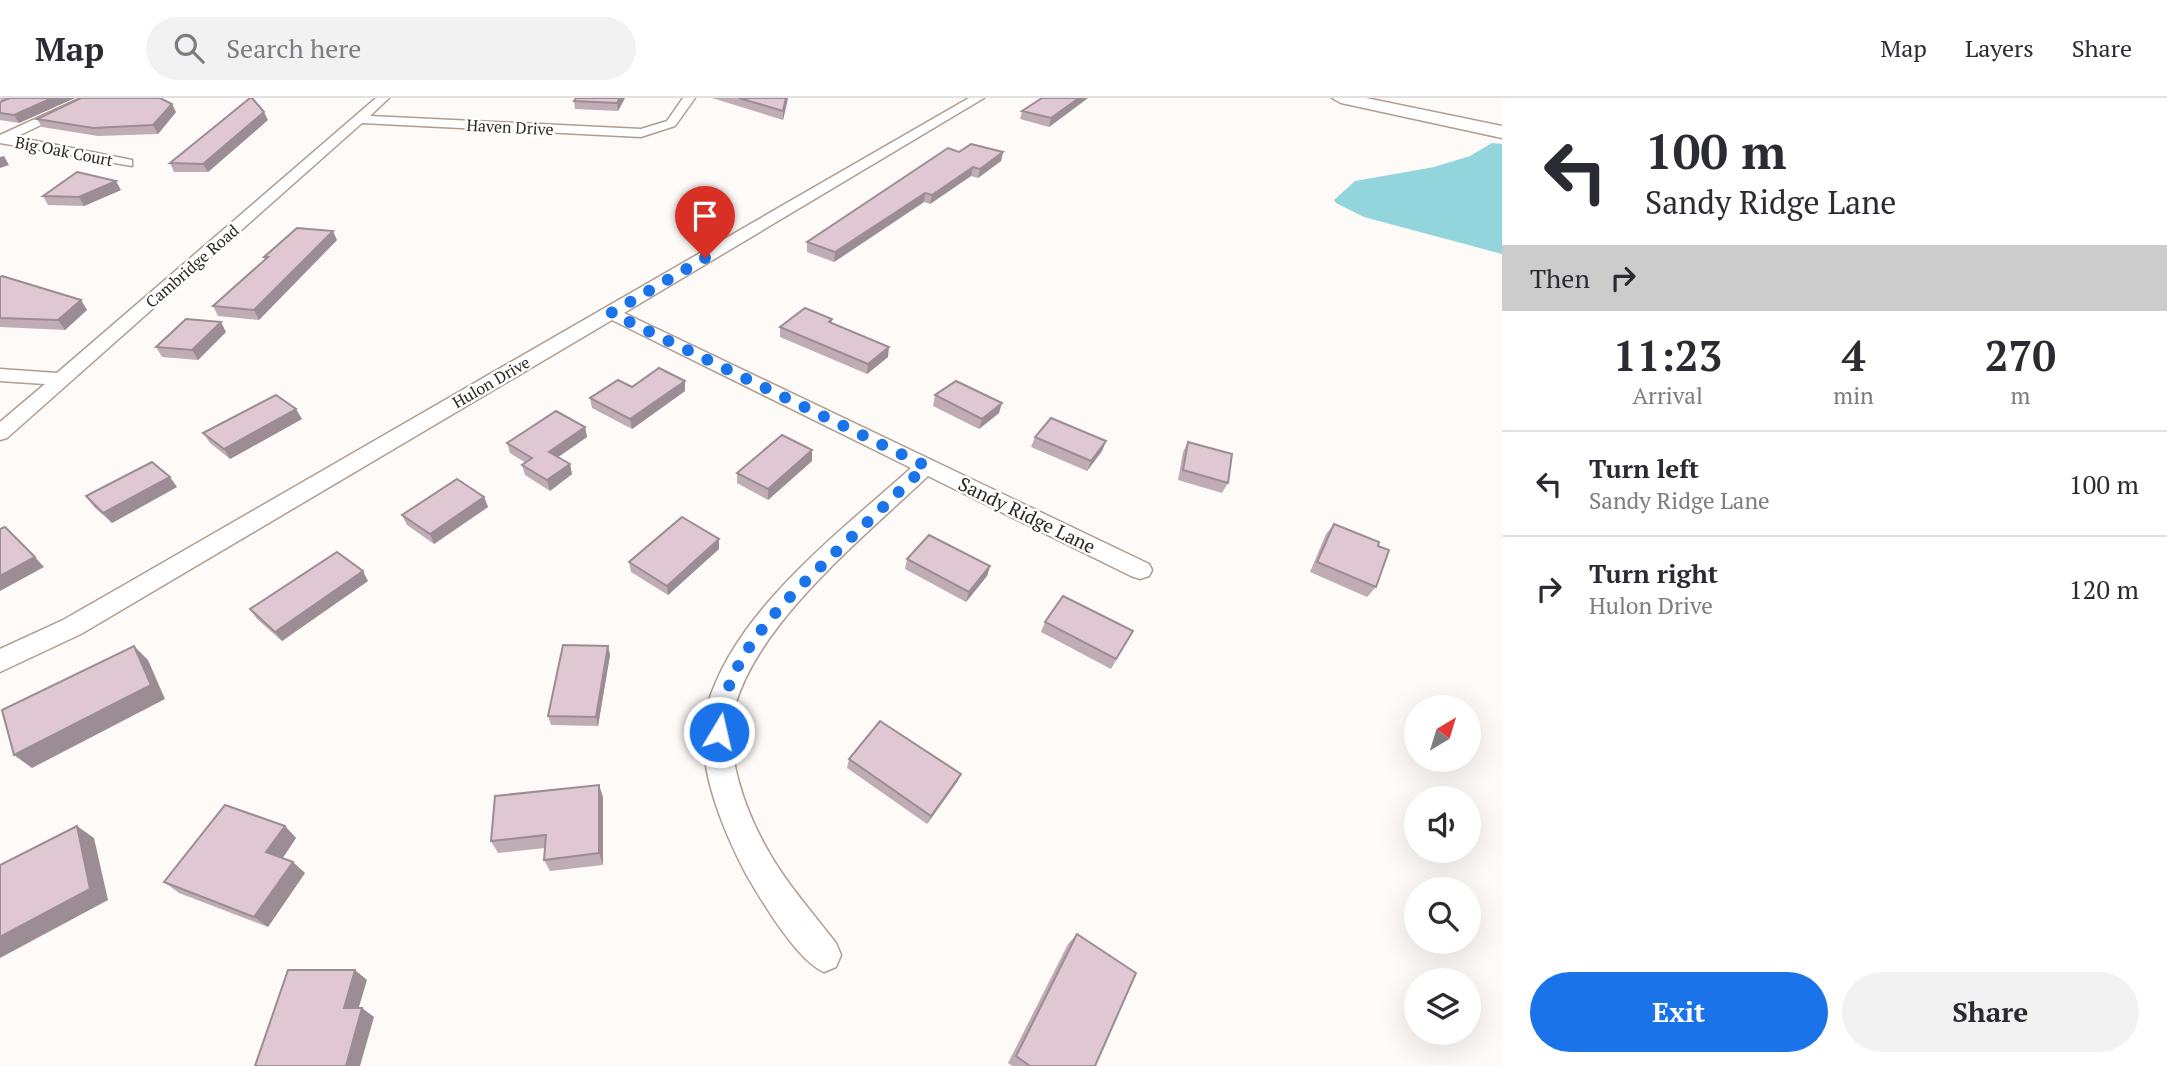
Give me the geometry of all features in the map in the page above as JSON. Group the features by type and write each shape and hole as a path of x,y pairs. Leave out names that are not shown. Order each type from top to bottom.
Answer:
{"street":[{"path":"1,139 91,98"},
{"name":"Cambridge Road","path":"0,433 383,98"},
{"name":"Haven Drive","path":"359,119 602,132 662,130 677,120 689,98"},
{"name":"Hulon Drive","path":"0,661 117,602 978,98"},
{"path":"1341,98 1502,132"},
{"name":"Big Oak Court","path":"1,139 127,163"},
{"name":"Sandy Ridge Lane","path":"611,313 1140,570"},
{"path":"0,375 64,379"},
{"path":"824,955 763,873 741,828 723,773 719,732 720,708 739,663 775,612 926,466"}],"water":[{"path":"1492,143 1502,144 1502,254 1364,217 1334,200 1355,181 1434,167 1470,156"}],"building":[{"path":"10,98 52,98 14,115 0,113 0,102"},
{"path":"81,98 160,98 172,104 153,125 93,128 37,119"},
{"path":"250,98 264,112 203,164 170,163"},
{"path":"576,98 620,98 617,103 574,101"},
{"path":"739,98 786,98 783,111"},
{"path":"1042,98 1079,98 1051,118 1022,111"},
{"path":"971,144 1003,152 980,169 973,167 932,195 925,193 835,252 807,242 948,148 959,152"},
{"path":"77,172 116,181 79,197 43,196"},
{"path":"297,228 333,231 254,310 213,306 268,257 264,257"},
{"path":"2,276 81,300 58,320 0,318"},
{"path":"805,308 832,319 829,322 889,347 868,364 780,327"},
{"path":"186,319 221,322 192,350 156,347"},
{"path":"659,368 685,381 630,419 590,398 618,380 632,387"},
{"path":"956,381 1002,403 982,419 935,395"},
{"path":"276,395 296,409 224,449 203,433"},
{"path":"556,411 585,427 549,452 570,464 547,480 522,465 532,458 507,443"},
{"path":"1051,418 1106,441 1091,461 1035,437"},
{"path":"782,435 812,450 768,489 737,473"},
{"path":"1188,442 1232,454 1228,483 1183,470"},
{"path":"152,462 170,477 103,513 86,496"},
{"path":"457,479 484,497 430,534 402,515"},
{"path":"682,517 719,539 667,586 629,562"},
{"path":"1334,524 1379,542 1378,546 1389,550 1376,587 1317,562"},
{"path":"5,527 35,557 0,576 0,529"},
{"path":"929,535 990,566 969,592 907,559"},
{"path":"337,552 363,571 275,632 250,609"},
{"path":"1063,596 1133,631 1116,659 1045,622"},
{"path":"563,645 608,646 596,717 548,716"},
{"path":"134,646 151,685 14,755 2,710"},
{"path":"880,721 961,774 931,816 849,759"},
{"path":"599,785 599,853 544,860 546,835 491,841 495,796"},
{"path":"225,805 285,826 266,852 293,862 254,917 164,882"},
{"path":"77,826 90,889 0,937 0,865"},
{"path":"1077,934 1136,973 1095,1066 1030,1066 1016,1056"},
{"path":"288,970 355,970 344,1008 362,1008 346,1066 255,1066"}],"route":[{"path":"705,258 611,313 926,466 775,612 755,637 730,680 720,708 719,732"}]}
